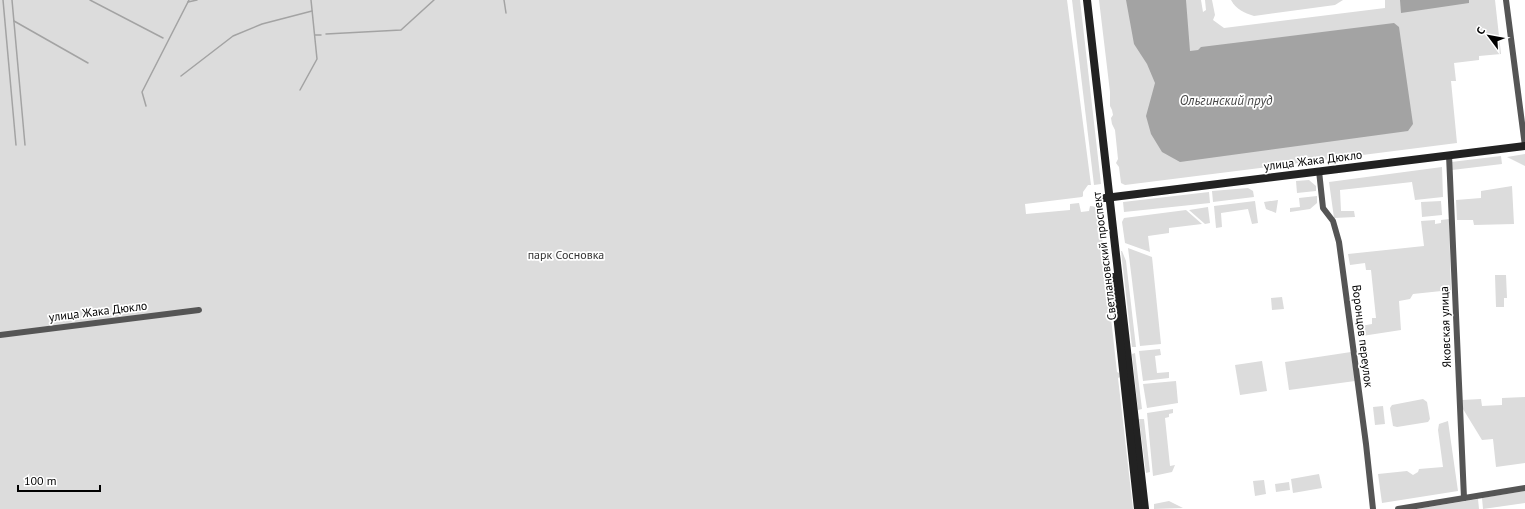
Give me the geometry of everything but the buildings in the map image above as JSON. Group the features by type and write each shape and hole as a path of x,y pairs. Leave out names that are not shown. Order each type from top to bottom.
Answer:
{"main road":[{"name":"Светлановский проспект","path":"1081,0 1107,197 1145,509"},
{"name":"Светлановский проспект","path":"1087,0 1138,509"},
{"name":"улица Жака Дюкло","path":"1107,197 1525,146"}],"street":[{"path":"1506,0 1525,146"},
{"name":"Яковская улица","path":"1449,155 1464,498"},
{"name":"Воронцов переулок","path":"1319,171 1322,208 1333,221 1339,242 1367,451 1373,509"},
{"name":"улица Жака Дюкло","path":"0,335 199,310"},
{"path":"1398,509 1525,488"}],"green space":[{"name":"парк Сосновка","path":"0,0 1067,0 1091,185 1088,185 1083,192 1082,197 1025,204 1026,214 1070,210 1070,204 1079,203 1081,212 1089,211 1090,206 1099,210 1117,372 1119,373 1120,377 1118,378 1133,509 0,509"},
{"path":"1072,0 1080,0 1101,184 1094,185"},
{"path":"1099,0 1201,0 1203,12 1206,10 1205,0 1212,0 1215,15 1213,20 1224,28 1385,8 1385,0 1495,0 1501,54 1479,56 1479,60 1454,63 1456,81 1451,81 1457,143 1125,185 1121,183 1119,167 1116,163 1118,159 1115,130 1111,118 1113,115 1110,106 1110,92"},
{"path":"1231,0 1343,0 1335,5 1254,16 1247,14 1235,6"},
{"path":"1525,154 1525,166 1507,157"},
{"path":"1501,156 1502,164 1452,170 1451,162"},
{"path":"1442,167 1443,197 1415,200 1412,182 1340,190 1341,211 1354,211 1355,217 1334,218 1329,182"},
{"path":"1309,180 1316,186 1316,191 1297,193 1296,181"},
{"path":"1512,186 1514,224 1474,225 1473,220 1457,220 1456,200 1481,198 1481,191"},
{"path":"1248,188 1253,191 1254,197 1213,202 1212,191"},
{"path":"1209,192 1210,203 1124,212 1123,202"},
{"path":"1317,196 1317,203 1310,209 1290,212 1290,208 1300,207 1299,198"},
{"path":"1278,200 1276,213 1266,209 1264,202"},
{"path":"1255,201 1258,223 1252,224 1248,209 1221,213 1222,227 1216,228 1214,206"},
{"path":"1441,201 1442,215 1422,217 1421,202"},
{"path":"1208,207 1210,223 1205,224 1189,210"},
{"path":"1186,210 1202,224 1169,228 1169,233 1148,236 1150,252 1125,243 1122,222 1124,218"},
{"path":"1449,219 1451,290 1413,294 1410,299 1399,301 1401,330 1362,336 1361,326 1372,324 1372,318 1376,318 1371,270 1366,270 1365,263 1350,265 1348,254 1424,246 1421,221 1435,220 1435,224 1441,223 1441,220"},
{"path":"1128,248 1152,257 1161,344 1140,346"},
{"path":"1121,251 1126,261 1136,347 1132,347"},
{"path":"1495,275 1506,275 1507,298 1504,298 1504,307 1496,307"},
{"path":"1282,297 1284,309 1272,310 1271,298"},
{"path":"1160,349 1161,355 1155,356 1157,373 1169,372 1169,378 1143,381 1139,351"},
{"path":"1351,352 1355,381 1289,390 1285,362"},
{"path":"1135,353 1142,409 1138,410 1132,354"},
{"path":"1262,361 1267,391 1240,395 1235,365"},
{"path":"1176,381 1178,403 1147,408 1143,384"},
{"path":"1525,397 1525,463 1496,467 1493,439 1482,440 1463,409 1462,400 1481,399 1482,406 1502,405 1502,398"},
{"path":"1423,399 1427,402 1430,419 1428,422 1397,427 1393,426 1390,408 1392,405"},
{"path":"1383,406 1385,424 1375,425 1373,407"},
{"path":"1173,409 1173,413 1169,414 1169,417 1165,418 1170,466 1175,465 1172,472 1153,476 1147,413"},
{"path":"1139,419 1144,419 1150,472 1146,473"},
{"path":"1448,421 1458,491 1382,503 1378,474 1407,471 1413,475 1418,472 1419,469 1443,467 1438,430 1439,424"},
{"path":"1319,474 1322,488 1293,493 1291,479"},
{"path":"1264,480 1266,494 1255,496 1253,481"},
{"path":"1289,482 1290,490 1276,492 1275,484"},
{"path":"1525,491 1525,503 1483,509 1482,498"},
{"path":"1478,499 1479,509 1416,509"},
{"path":"1169,501 1183,508 1154,509 1154,504"}],"water":[{"name":"Ольгинский пруд","path":"1126,0 1186,0 1190,51 1198,50 1201,47 1394,23 1399,27 1413,124 1408,131 1180,162 1162,152 1151,134 1146,116 1155,83 1147,64 1134,44"},
{"path":"1400,0 1469,0 1469,3 1401,13"}],"waterway":[{"path":"3,0 16,145"},
{"path":"12,0 25,145"},
{"path":"90,0 163,38"},
{"path":"146,106 142,92 189,0"},
{"path":"188,2 197,0"},
{"path":"300,90 317,59 311,0"},
{"path":"326,34 401,30 434,0"},
{"path":"504,0 506,13"},
{"path":"181,76 233,36 262,24 312,11"},
{"path":"14,21 88,63"},
{"path":"315,35 321,35"}]}
